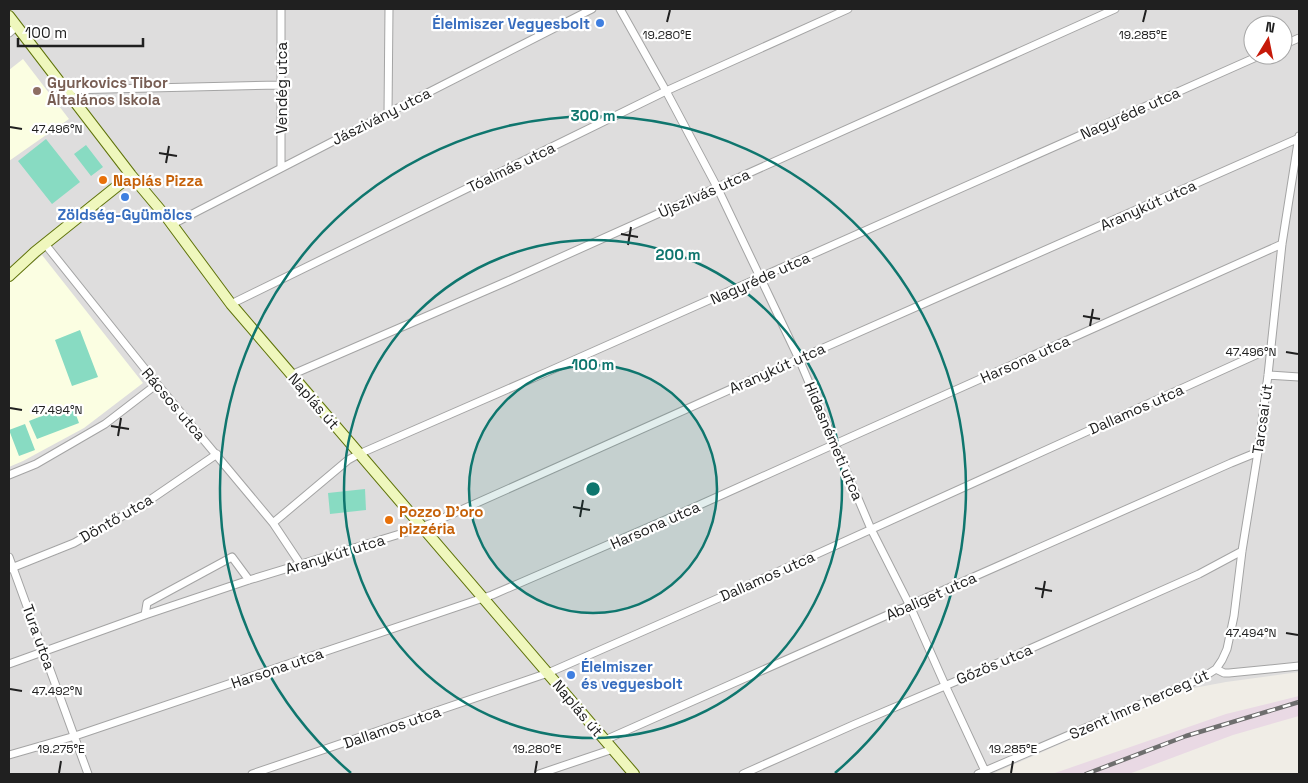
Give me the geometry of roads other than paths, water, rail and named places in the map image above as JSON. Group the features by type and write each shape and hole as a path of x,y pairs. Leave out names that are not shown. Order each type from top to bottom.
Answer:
{"street":[{"name":"Vendég utca","path":"281,9 282,168"},
{"path":"388,112 389,9"},
{"name":"Jászivány utca","path":"171,226 388,112 592,9"},
{"name":"Hidasnémeti utca","path":"620,9 717,187 799,359 871,529 910,606 982,773"},
{"name":"Tóalmás utca","path":"230,304 666,91 848,9"},
{"name":"Újszilvás utca","path":"291,376 1115,9"},
{"name":"Naplás út","path":"9,16 13,29 66,90 168,219 171,226 230,304 634,774"},
{"name":"Nagyréde utca","path":"274,523 348,460 360,454 1243,63"},
{"path":"66,90 280,85"},
{"name":"Tarcsai út","path":"1216,669 1222,660 1234,616 1268,375 1282,244 1299,141"},
{"name":"Aranykút utca","path":"9,664 249,580 422,527 799,359 1299,141"},
{"path":"9,276 131,174"},
{"name":"Rácsos utca","path":"46,244 156,384 274,523 301,565"},
{"name":"Harsona utca","path":"9,755 75,736 484,599 695,507 1282,244"},
{"name":"Dallamos utca","path":"252,774 548,673 744,587 1271,348"},
{"path":"1268,375 1299,377"},
{"path":"9,475 36,464 104,424 156,384"},
{"name":"Abaliget utca","path":"605,740 1258,452"},
{"name":"Döntő utca","path":"11,568 74,543 144,504 217,454"},
{"name":"Gőzös utca","path":"743,774 1199,574 1242,551"},
{"name":"Tura utca","path":"9,557 11,568 44,652 88,774"},
{"path":"145,615 146,603 232,557 249,580"},
{"path":"1216,669 1229,673 1299,666"},
{"name":"Szent Imre herceg út","path":"982,773 1202,678 1216,669"},
{"path":"539,774 613,749"}],"railway":[{"path":"1086,774 1186,736 1299,702"}],"place":[{"name":"Élelmiszer Vegyesbolt","path":"600,23"},
{"name":"Gyurkovics Tibor Általános Iskola","path":"37,91"},
{"name":"Naplás Pizza","path":"103,180"},
{"name":"Zöldség-Gyümölcs","path":"125,197"},
{"name":"Pozzo D'oro pizzéria","path":"389,520"},
{"name":"Élelmiszer és vegyesbolt","path":"571,675"}]}
